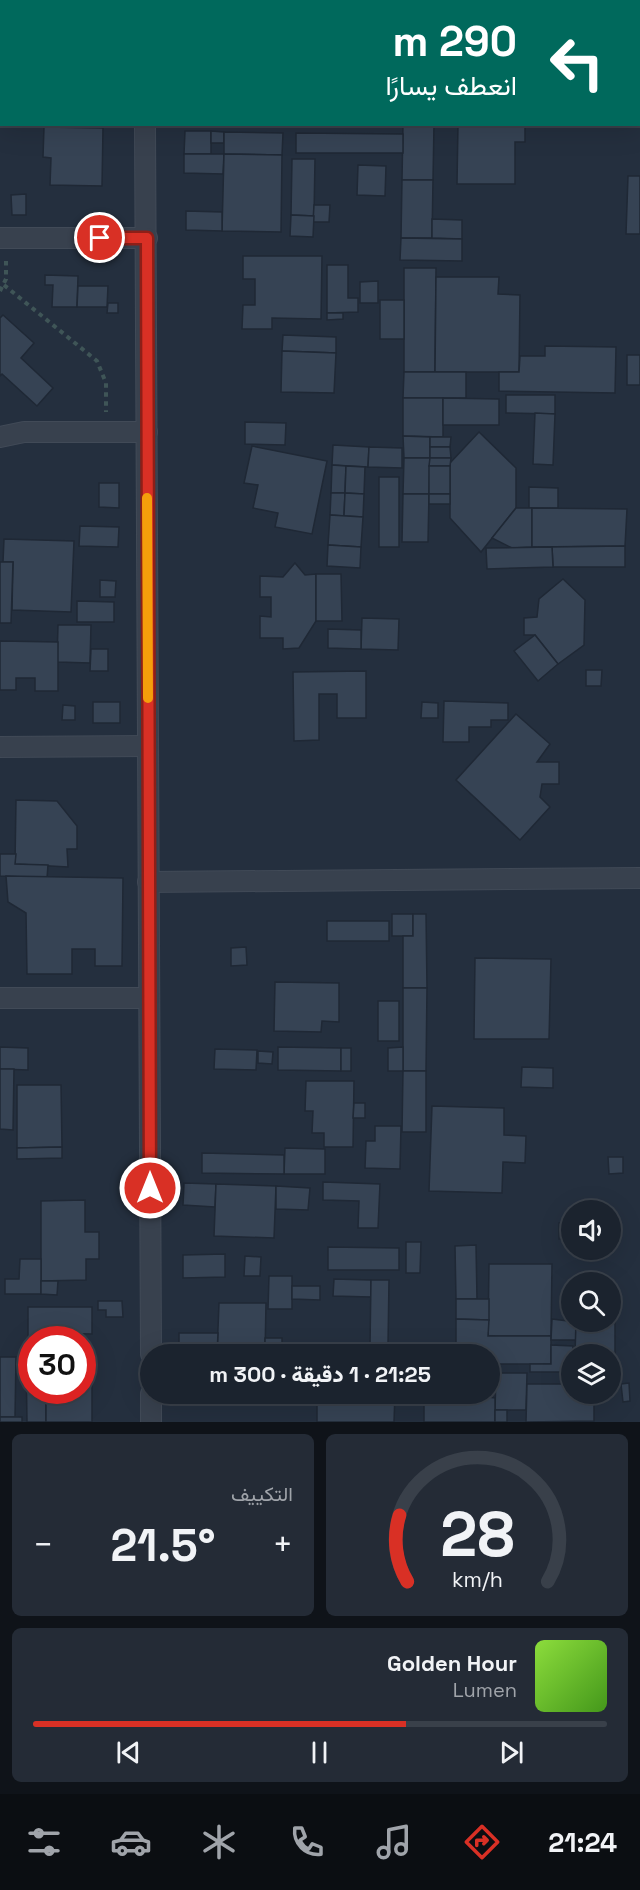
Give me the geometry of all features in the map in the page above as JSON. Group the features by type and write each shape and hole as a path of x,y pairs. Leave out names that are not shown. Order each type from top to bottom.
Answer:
{"street":[{"path":"145,126 151,1344"},
{"path":"3,238 147,238"},
{"path":"0,437 24,432 147,432"},
{"path":"0,747 148,746"},
{"path":"148,882 640,878"},
{"path":"0,998 149,998"},
{"path":"151,1404 151,1422"}],"path":[{"path":"0,291 4,285 3,238"},
{"path":"4,285 97,361 106,383 106,432"}],"building":[{"path":"403,126 434,126 433,180 402,180"},
{"path":"458,126 525,126 525,142 515,142 515,184 457,184"},
{"path":"44,127 103,128 102,186 50,185 51,158 43,157"},
{"path":"185,131 211,131 211,154 184,154"},
{"path":"211,131 224,132 224,143 211,143"},
{"path":"224,132 283,133 282,155 224,154"},
{"path":"296,133 403,134 403,153 296,153"},
{"path":"184,154 224,154 223,174 184,173"},
{"path":"224,154 282,155 281,232 222,231"},
{"path":"292,159 315,159 314,216 291,215"},
{"path":"358,165 386,166 385,196 357,195"},
{"path":"628,176 640,176 640,234 626,234"},
{"path":"402,180 433,180 432,238 401,238"},
{"path":"26,194 26,215 12,215 11,195"},
{"path":"314,205 330,205 329,222 313,222"},
{"path":"186,211 222,212 222,231 186,230"},
{"path":"291,215 314,216 313,237 290,236"},
{"path":"432,219 462,220 462,239 432,238"},
{"path":"401,238 462,239 462,261 400,260"},
{"path":"243,256 322,256 321,319 272,318 272,329 242,329 243,305 255,305 255,279 243,279"},
{"path":"327,265 348,265 348,298 358,298 358,312 327,313"},
{"path":"404,268 436,268 435,372 404,372"},
{"path":"45,275 78,276 77,307 52,307 53,285 45,285"},
{"path":"436,277 499,277 498,294 520,295 519,372 435,372"},
{"path":"378,281 378,303 360,303 360,282"},
{"path":"78,286 108,286 107,307 77,307"},
{"path":"380,300 404,300 404,339 380,339"},
{"path":"108,303 118,303 118,313 107,313"},
{"path":"327,313 343,313 343,319 327,320"},
{"path":"3,315 34,343 21,358 53,388 37,406 2,374 0,376 0,318"},
{"path":"283,335 336,337 336,353 282,351"},
{"path":"545,346 616,347 615,393 499,391 499,372 519,372 520,356 545,356"},
{"path":"282,351 336,353 334,393 281,392"},
{"path":"627,355 640,355 640,385 627,385"},
{"path":"404,372 466,372 466,398 403,398"},
{"path":"506,395 555,395 555,414 506,413"},
{"path":"403,398 443,398 443,437 403,436"},
{"path":"443,398 499,399 499,425 443,425"},
{"path":"535,413 555,414 553,465 533,464"},
{"path":"245,422 286,423 285,445 245,444"},
{"path":"479,432 516,468 516,508 481,552 450,518 450,463"},
{"path":"403,436 430,437 430,458 404,458"},
{"path":"430,437 451,437 450,447 430,447"},
{"path":"333,445 369,447 368,467 332,465"},
{"path":"252,446 327,461 312,534 275,527 278,513 253,508 258,485 244,483"},
{"path":"369,447 402,448 402,468 368,467"},
{"path":"430,447 450,447 451,458 430,458"},
{"path":"404,458 430,458 429,494 403,494"},
{"path":"430,458 451,458 450,466 429,466"},
{"path":"332,465 346,466 345,493 331,493"},
{"path":"346,466 365,467 364,494 345,493"},
{"path":"429,466 450,466 450,494 429,494"},
{"path":"379,477 399,477 399,547 379,547"},
{"path":"99,483 119,483 119,508 99,507"},
{"path":"529,487 558,488 558,508 529,508"},
{"path":"331,493 345,493 344,516 330,515"},
{"path":"345,493 364,494 363,517 344,516"},
{"path":"403,494 429,494 428,542 402,542"},
{"path":"429,494 450,494 450,504 429,504"},
{"path":"516,508 532,508 532,547 512,548 492,538"},
{"path":"532,508 627,509 625,546 532,547"},
{"path":"330,515 363,517 361,547 328,545"},
{"path":"80,526 119,527 118,547 79,546"},
{"path":"4,539 74,541 71,612 12,610 13,562 3,562"},
{"path":"328,545 361,547 360,568 327,566"},
{"path":"625,546 625,567 553,567 552,547"},
{"path":"552,547 553,567 487,569 486,548"},
{"path":"0,562 13,562 11,623 0,623"},
{"path":"295,563 305,575 316,574 316,621 299,648 283,649 283,638 260,638 260,616 271,617 271,597 260,597 260,576 283,577"},
{"path":"316,574 341,574 342,621 316,621"},
{"path":"563,579 585,600 584,645 558,664 535,635 524,635 524,618 537,617 539,599"},
{"path":"100,580 116,581 115,597 100,597"},
{"path":"77,601 114,602 114,622 77,622"},
{"path":"362,618 399,619 398,650 361,649"},
{"path":"58,625 91,625 90,663 57,662"},
{"path":"328,629 361,630 361,649 328,648"},
{"path":"535,635 558,664 538,681 514,651"},
{"path":"0,641 58,642 58,691 35,691 35,678 16,678 16,690 0,690"},
{"path":"91,649 108,649 108,671 90,671"},
{"path":"586,670 602,670 601,686 586,686"},
{"path":"366,671 366,718 337,718 337,694 319,694 319,740 294,741 293,672"},
{"path":"444,701 508,703 508,720 491,720 491,727 469,727 469,742 443,742"},
{"path":"93,702 120,702 120,723 93,723"},
{"path":"422,702 438,703 438,718 421,718"},
{"path":"63,705 75,706 75,720 62,720"},
{"path":"516,714 550,744 537,762 559,762 559,784 542,784 540,797 550,807 520,840 456,780"},
{"path":"16,800 57,801 77,826 77,849 67,849 68,867 15,864"},
{"path":"0,854 16,854 15,864 48,865 47,878 0,876"},
{"path":"6,876 123,878 122,966 95,966 95,949 72,949 72,974 27,974 26,913 8,902"},
{"path":"392,914 413,914 413,936 392,936"},
{"path":"413,914 426,914 427,988 403,988 403,936 413,936"},
{"path":"327,921 389,921 389,941 327,941"},
{"path":"246,947 247,965 231,966 231,948"},
{"path":"475,958 551,959 549,1039 474,1039"},
{"path":"275,982 339,983 339,1022 322,1021 321,1032 274,1031"},
{"path":"403,988 427,988 426,1071 403,1071"},
{"path":"378,1001 399,1001 399,1041 378,1041"},
{"path":"0,1047 28,1048 28,1070 0,1069"},
{"path":"278,1047 341,1048 341,1071 278,1070"},
{"path":"403,1047 403,1071 388,1071 388,1048"},
{"path":"341,1048 351,1048 351,1071 341,1071"},
{"path":"215,1049 257,1050 256,1070 214,1069"},
{"path":"258,1051 273,1052 272,1064 258,1063"},
{"path":"522,1067 553,1068 553,1088 521,1087"},
{"path":"0,1069 14,1069 13,1130 0,1129"},
{"path":"403,1071 426,1071 426,1132 402,1132"},
{"path":"306,1081 354,1081 353,1147 324,1147 324,1133 312,1133 313,1111 305,1111"},
{"path":"17,1085 61,1085 62,1147 17,1148"},
{"path":"354,1103 365,1103 365,1118 353,1118"},
{"path":"432,1106 504,1108 504,1135 526,1136 525,1163 503,1162 502,1193 429,1191"},
{"path":"375,1126 401,1126 400,1169 365,1168 366,1141 375,1141"},
{"path":"62,1147 62,1158 17,1159 17,1148"},
{"path":"285,1148 325,1149 325,1174 284,1174"},
{"path":"202,1153 284,1155 284,1174 202,1173"},
{"path":"608,1157 623,1157 623,1173 609,1174"},
{"path":"323,1182 380,1184 378,1228 358,1228 359,1201 323,1200"},
{"path":"184,1183 216,1184 215,1207 183,1205"},
{"path":"216,1184 276,1186 274,1238 214,1236"},
{"path":"276,1186 310,1188 308,1210 276,1209"},
{"path":"85,1200 85,1232 99,1232 99,1259 86,1259 86,1280 41,1281 41,1201"},
{"path":"559,1223 561,1223 561,1239 559,1239"},
{"path":"406,1242 421,1242 420,1273 406,1273"},
{"path":"476,1245 477,1299 456,1299 455,1246"},
{"path":"328,1247 399,1248 399,1270 328,1270"},
{"path":"225,1254 225,1277 183,1278 183,1255"},
{"path":"245,1256 261,1257 260,1276 244,1276"},
{"path":"20,1259 41,1259 41,1294 5,1294 5,1279 19,1279"},
{"path":"489,1264 552,1264 551,1336 488,1336"},
{"path":"269,1276 292,1276 292,1309 268,1309"},
{"path":"334,1279 371,1280 371,1297 333,1296"},
{"path":"371,1280 389,1280 388,1344 370,1344"},
{"path":"41,1281 58,1281 57,1295 41,1294"},
{"path":"292,1286 320,1286 320,1300 292,1299"},
{"path":"456,1299 489,1299 489,1320 456,1319"},
{"path":"98,1301 122,1301 123,1317 106,1317 106,1310 98,1310"},
{"path":"219,1303 266,1303 265,1344 217,1344"},
{"path":"28,1307 92,1307 92,1326 28,1326"},
{"path":"456,1319 489,1320 488,1336 551,1336 551,1364 500,1364 500,1344 456,1344"},
{"path":"552,1319 561,1320 561,1332 576,1332 576,1340 551,1340"},
{"path":"576,1332 615,1332 615,1344 575,1344"},
{"path":"179,1333 218,1333 217,1344 179,1344"},
{"path":"265,1338 282,1338 282,1344 265,1344"},
{"path":"551,1345 561,1345 561,1372 530,1372 530,1364 551,1364"},
{"path":"0,1357 16,1357 15,1417 0,1417"},
{"path":"500,1373 527,1373 526,1410 495,1410 495,1404 500,1404"},
{"path":"629,1383 630,1401 623,1402 621,1384"},
{"path":"527,1384 561,1384 561,1404 594,1404 594,1421 526,1422"},
{"path":"27,1404 46,1404 46,1422 27,1422"},
{"path":"46,1404 92,1404 92,1422 46,1422"},
{"path":"317,1404 395,1404 394,1422 317,1422"},
{"path":"424,1404 495,1404 495,1422 424,1422"},
{"path":"495,1410 507,1410 507,1422 495,1422"},
{"path":"0,1417 22,1417 22,1422 0,1422"}],"slow traffic":[{"path":"147,498 148,698"}],"route":[{"path":"100,238 147,238 150,1188"}]}
